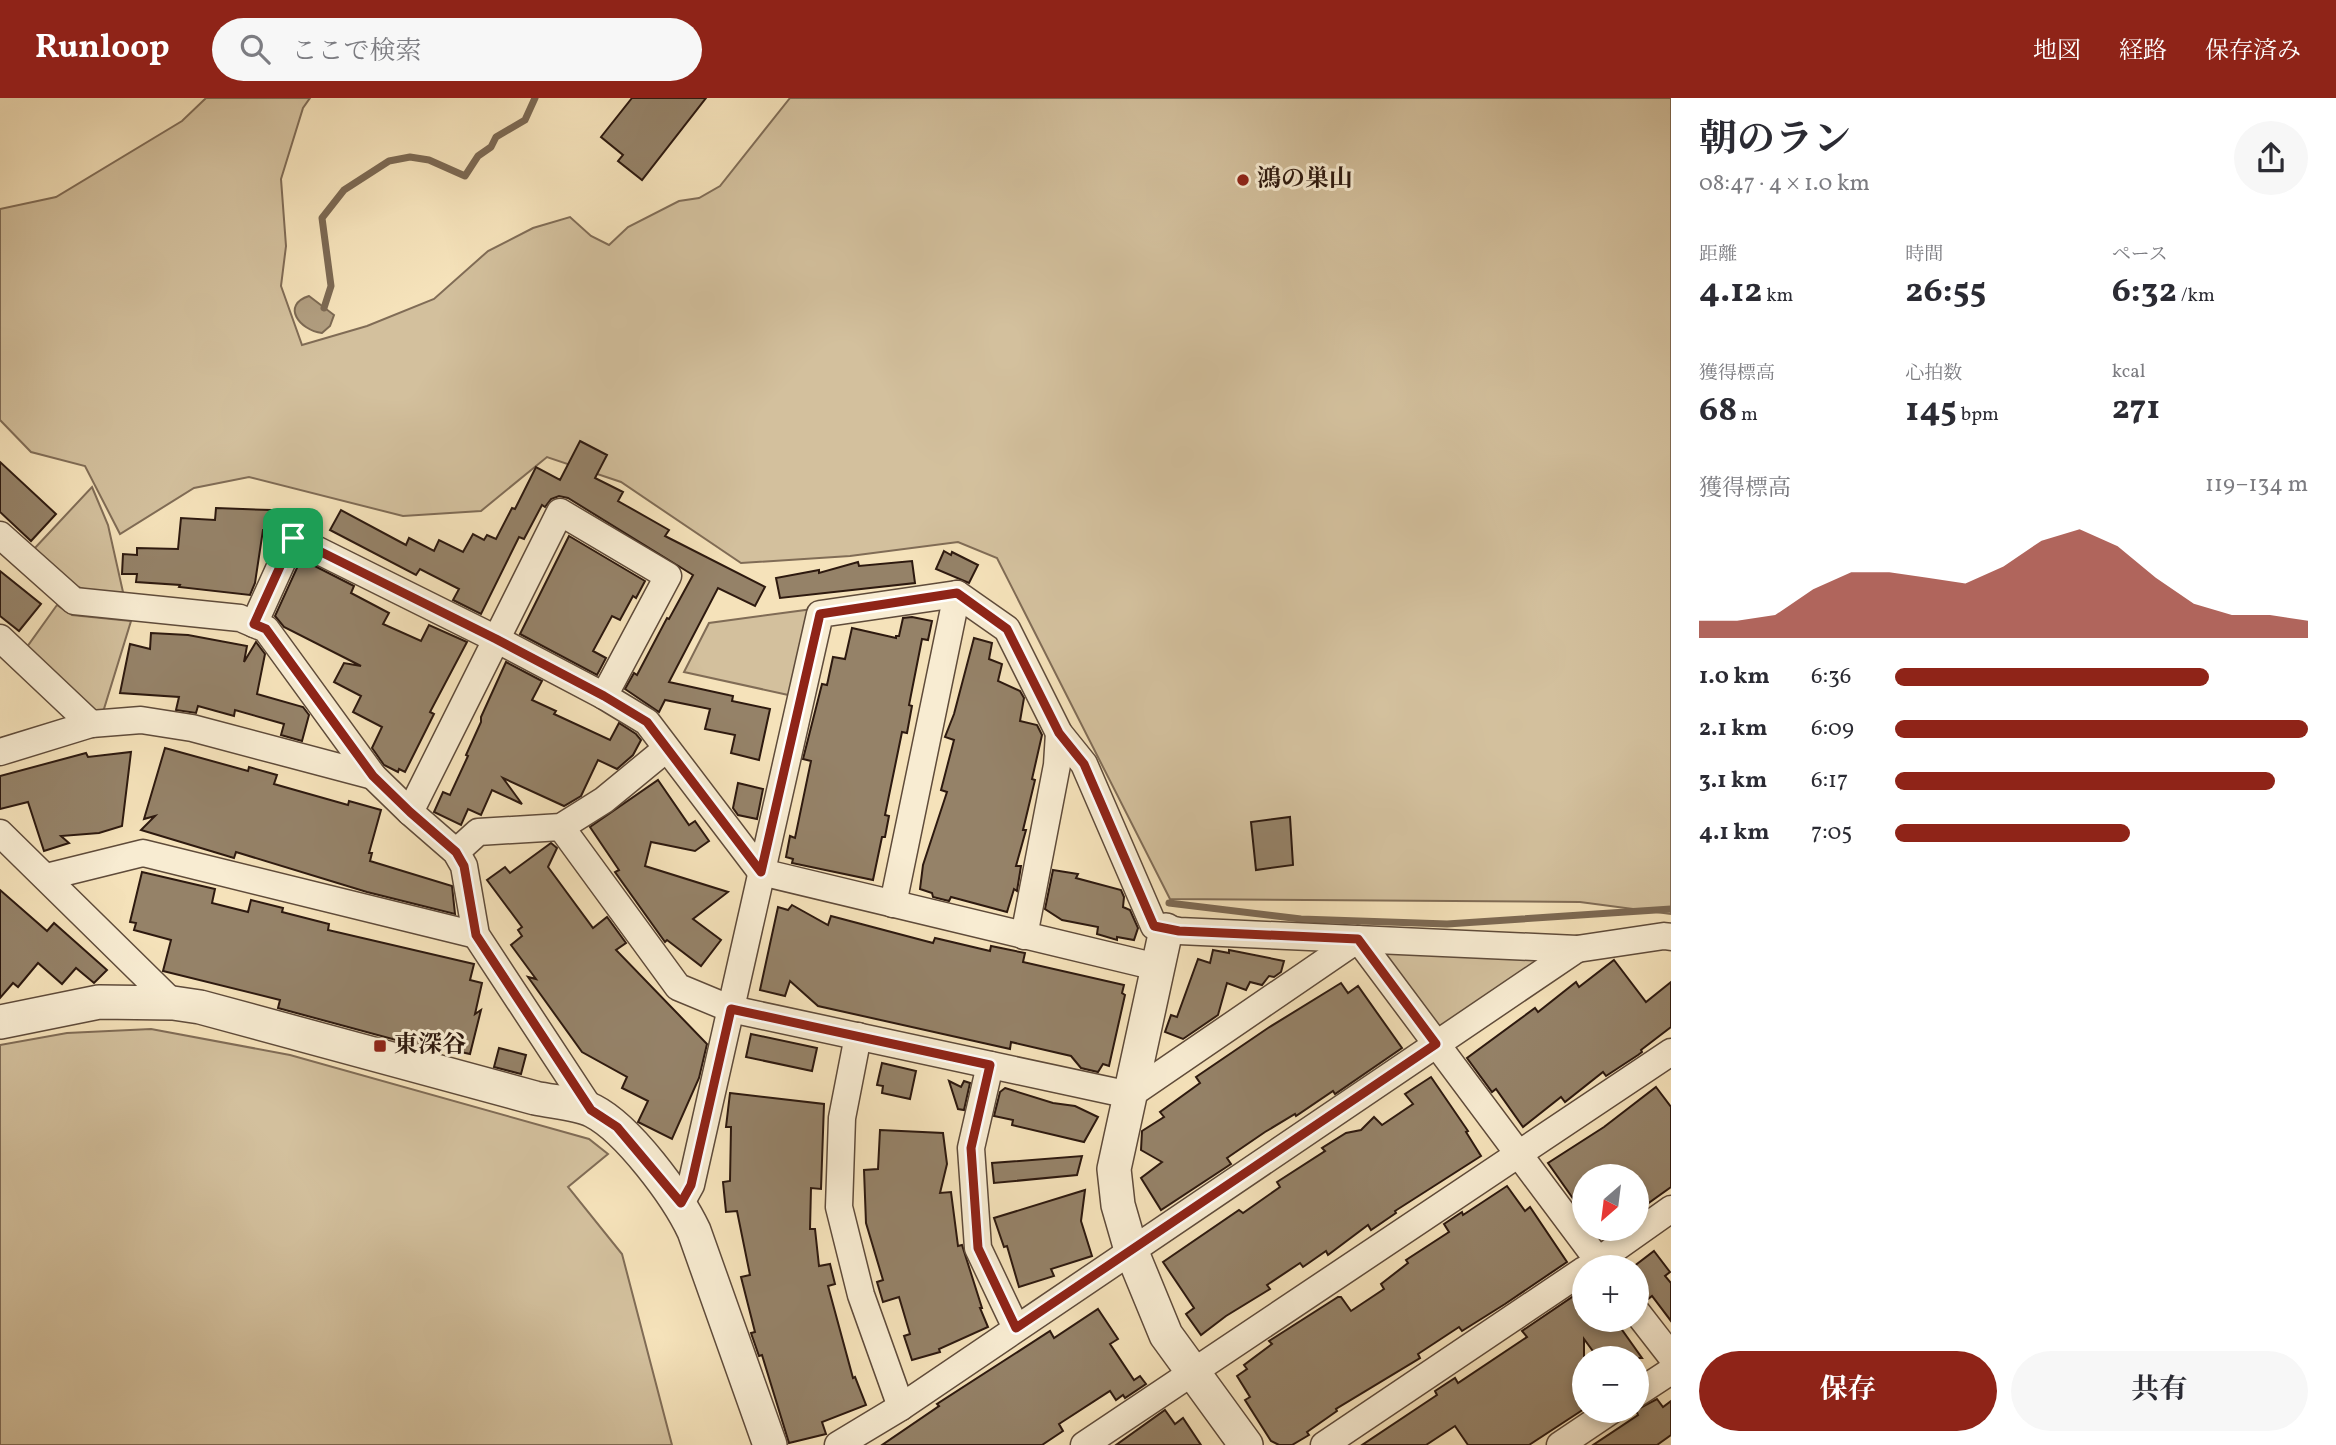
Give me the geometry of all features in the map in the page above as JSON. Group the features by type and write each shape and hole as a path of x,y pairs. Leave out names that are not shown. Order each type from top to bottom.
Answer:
{"street":[{"path":"410,812 560,512 668,576 604,696"},
{"path":"0,535 74,601 240,618 266,629 373,776 456,852 464,866 476,935 591,1110"},
{"path":"254,624 293,538 496,639 647,722 761,872 1157,967"},
{"path":"893,904 957,593"},
{"path":"681,1203 691,1185 820,614 957,593 1007,629 1059,733 1084,764 1154,926 1166,930 1577,949 1671,937"},
{"path":"0,638 91,724"},
{"path":"0,752 91,724 141,720 192,728 373,776"},
{"path":"1024,936 1057,765 1059,733"},
{"path":"456,852 478,832 561,827 604,800 666,749"},
{"path":"561,827 678,987 731,1009 1130,1095 1358,939"},
{"path":"0,833 173,1003"},
{"path":"46,877 142,853 476,935"},
{"path":"1166,930 1114,1169 1118,1205 1131,1250 1166,1335 1246,1445"},
{"path":"1358,939 1518,1154 1586,1255"},
{"path":"838,1445 901,1407 1577,949"},
{"path":"0,1022 99,1002 173,1003 200,1007 522,1094 591,1110 617,1127 681,1203 694,1231 770,1445"},
{"path":"858,1036 842,1118 839,1207 861,1295 901,1407"},
{"path":"1084,1445 1671,1052"},
{"path":"990,1065 971,1148 978,1248 1016,1328"},
{"path":"1608,1255 1671,1209"},
{"path":"1324,1445 1572,1280"},
{"path":"1649,1328 1671,1356"},
{"path":"1649,1385 1671,1371"},
{"path":"1560,1445 1593,1423"}],"shaded area":[{"path":"206,98 310,98 303,108 281,179 286,246 281,286 302,345 367,326 434,299 488,251 533,228 570,217 591,236 609,245 628,227 679,201 699,198 720,186 790,98 1671,98 1671,914 1580,902 1170,899 997,558 958,542 850,556 741,563 621,482 547,457 481,511 403,516 249,477 194,488 120,534 85,466 31,452 0,420 0,209 56,197 182,121"},
{"path":"309,296 334,315 330,326 322,333 306,327 296,317 296,305"},
{"path":"92,487 108,525 123,592 92,591 72,584 34,549"},
{"path":"57,605 72,615 131,621 103,712 96,713 27,647"},
{"path":"813,609 793,696 684,672 709,623"},
{"path":"1374,949 1551,956 1437,1036"},
{"path":"151,1029 290,1055 589,1139 608,1154 568,1187 622,1254 672,1445 0,1445 0,1045 67,1033"}],"building":[{"path":"632,98 706,98 642,180 618,161 623,155 601,137"},
{"path":"580,441 607,455 595,478 623,492 618,501 669,530 665,536 765,587 755,606 718,588 669,682 733,696 732,701 770,709 759,760 731,753 735,735 705,729 710,709 665,700 659,712 625,689 634,673 637,675 693,575 568,498 559,496 551,499 545,507 542,505 524,539 519,537 481,614 453,600 459,589 420,569 416,575 330,530 341,510 406,545 409,538 434,551 439,540 463,552 473,534 484,540 487,535 496,539 536,467 560,480"},
{"path":"0,462 56,514 31,541 0,512"},
{"path":"216,508 271,510 271,530 263,530 255,583 250,595 136,582 137,574 122,574 123,554 137,555 137,548 178,549 181,518 215,520"},
{"path":"569,536 645,581 620,620 612,616 593,651 606,658 597,675 520,634"},
{"path":"944,551 951,555 952,552 978,565 969,583 936,569"},
{"path":"301,559 354,586 351,593 389,613 383,624 421,641 429,625 467,642 430,712 434,714 405,772 399,769 398,772 384,765 372,748 382,727 353,712 361,696 334,682 344,663 361,666 284,627 275,616"},
{"path":"912,561 915,583 780,598 776,578 819,570 819,573 858,562 859,566"},
{"path":"0,571 41,604 19,631 0,616"},
{"path":"903,618 932,621 928,640 922,639 909,705 912,706 907,733 902,732 885,815 889,816 885,837 882,837 873,880 792,863 793,859 786,857 790,836 795,838 811,761 803,759 822,684 827,685 833,657 845,659 852,628 896,638 899,636"},
{"path":"151,633 188,635 247,646 244,662 256,642 265,654 257,694 303,707 309,715 302,741 281,735 284,724 235,710 234,716 198,706 196,713 176,710 179,697 120,693 130,644 150,649"},
{"path":"974,638 992,643 989,659 1002,664 998,681 1020,691 1024,698 1020,721 1037,725 1042,735 1023,830 1026,830 1016,866 1021,866 1017,891 1014,889 1007,912 951,897 949,901 933,897 932,893 920,889 923,865 947,792 941,790 954,740 945,737 954,714"},
{"path":"506,662 542,681 532,700 556,711 554,714 610,740 619,723 641,740 633,755 617,769 598,760 581,796 564,806 503,778 522,804 492,790 481,815 468,809 461,825 434,812 443,792 450,795"},
{"path":"165,748 248,771 249,767 277,775 274,784 348,805 349,801 381,810 369,853 372,853 370,861 452,886 455,914 367,892 236,852 234,858 141,830 155,816 144,819"},
{"path":"131,752 122,826 99,833 61,836 69,843 44,851 28,802 0,809 0,776 86,753 88,757"},
{"path":"658,780 689,825 695,821 709,841 695,851 651,842 645,866 728,892 693,919 721,940 701,966 667,940 665,942 615,872 619,870 590,827"},
{"path":"738,783 763,789 757,819 738,815 733,808"},
{"path":"1290,817 1293,865 1256,870 1251,822"},
{"path":"551,843 557,848 548,867 593,928 607,917 626,943 616,950 707,1044 699,1078 672,1139 638,1122 648,1101 622,1088 627,1077 582,1052 528,977 536,979 511,945 522,936 518,930 522,927 487,880 505,867 510,873"},
{"path":"1053,870 1078,874 1076,878 1121,890 1124,897 1123,907 1130,910 1138,928 1134,940 1117,937 1117,940 1097,934 1098,927 1062,920 1045,909"},
{"path":"142,872 215,889 212,903 248,912 251,900 283,908 282,912 329,924 328,930 474,964 470,980 482,983 475,1014 481,1010 470,1054 434,1046 433,1050 278,1008 280,1000 163,971 171,940 134,930 136,923 130,922"},
{"path":"0,890 47,931 54,923 107,970 94,983 76,968 62,984 38,963 18,987 13,983 0,998"},
{"path":"792,905 828,925 831,916 933,943 935,938 990,951 991,946 1025,953 1023,962 1124,985 1122,993 1125,995 1109,1066 1103,1064 1098,1072 1081,1068 1071,1056 1011,1042 1010,1049 818,1006 790,981 785,996 760,990 778,907 788,910"},
{"path":"1213,950 1229,953 1229,950 1284,961 1281,972 1274,977 1269,976 1262,985 1250,982 1246,990 1227,983 1218,1015 1183,1039 1165,1032 1171,1015 1177,1017 1198,959 1210,963"},
{"path":"1614,960 1646,1002 1671,982 1671,1027 1638,1055 1606,1076 1603,1072 1565,1102 1561,1097 1523,1127 1496,1089 1492,1092 1467,1058 1535,1008 1538,1012 1576,982 1579,987"},
{"path":"1341,983 1348,993 1358,986 1402,1048 1335,1094 1333,1091 1296,1116 1295,1114 1265,1132 1227,1158 1231,1164 1161,1210 1141,1178 1162,1162 1141,1150 1142,1131 1164,1117 1160,1112 1200,1083 1196,1077"},
{"path":"751,1034 817,1048 812,1071 746,1057"},
{"path":"499,1048 526,1055 521,1074 494,1067"},
{"path":"882,1063 916,1071 910,1099 882,1093 883,1086 877,1085"},
{"path":"1431,1077 1468,1131 1466,1132 1481,1156 1395,1211 1396,1213 1371,1230 1368,1225 1328,1255 1326,1251 1303,1267 1300,1263 1267,1285 1270,1289 1201,1335 1186,1314 1194,1308 1163,1262 1239,1210 1243,1213 1280,1187 1277,1182 1325,1151 1322,1148 1346,1133 1361,1130 1374,1117 1382,1125 1413,1104 1405,1094"},
{"path":"949,1081 961,1087 964,1081 970,1083 964,1110 958,1109"},
{"path":"1656,1087 1671,1107 1671,1187 1649,1203 1649,1164 1572,1164 1572,1197 1548,1163 1604,1127"},
{"path":"1005,1088 1053,1103 1075,1106 1098,1117 1084,1142 1012,1125 1013,1120 994,1116 1000,1092"},
{"path":"730,1093 824,1104 821,1189 811,1188 810,1229 815,1229 819,1266 830,1264 835,1284 828,1286 853,1378 855,1377 866,1405 822,1422 826,1434 789,1443 762,1355 759,1356 751,1333 755,1332 741,1277 750,1275 737,1211 726,1212 723,1182 730,1181 731,1127 726,1127"},
{"path":"880,1130 943,1133 947,1164 940,1193 951,1192 958,1246 962,1245 988,1327 939,1349 940,1352 912,1360 904,1336 910,1334 899,1297 883,1302 877,1282 883,1280 866,1223 864,1170 878,1169"},
{"path":"1082,1156 1077,1175 994,1183 992,1163"},
{"path":"1507,1186 1525,1211 1530,1207 1567,1262 1462,1331 1459,1327 1418,1354 1420,1358 1336,1409 1337,1411 1307,1432 1309,1435 1292,1445 1279,1445 1271,1441 1245,1400 1250,1397 1237,1376 1247,1369 1244,1365 1272,1344 1269,1341 1338,1297 1341,1297 1351,1311 1384,1289 1381,1284 1408,1263 1406,1260 1449,1232 1444,1224 1462,1212 1463,1215"},
{"path":"1085,1190 1081,1221 1092,1256 1051,1269 1054,1276 1019,1287 1007,1246 1004,1247 994,1218"},
{"path":"1654,1251 1670,1272 1665,1276 1671,1283 1671,1321 1652,1296 1649,1298 1649,1255"},
{"path":"1572,1297 1572,1332 1624,1332 1633,1346 1589,1346 1584,1339 1584,1346 1572,1346 1572,1417 1529,1445 1468,1445 1455,1426 1426,1445 1362,1445 1437,1395 1435,1391 1455,1378 1458,1383 1527,1337 1522,1331"},
{"path":"1098,1309 1118,1339 1110,1344 1134,1380 1140,1376 1146,1384 1125,1398 1123,1395 1116,1400 1110,1391 1059,1424 1063,1431 1042,1445 882,1445 939,1406 937,1404 1050,1331 1054,1338"},
{"path":"1657,1399 1663,1407 1671,1401 1671,1435 1657,1445 1593,1445 1626,1423 1649,1423 1649,1403"},
{"path":"1165,1410 1175,1424 1183,1418 1201,1445 1116,1445"}],"waterway":[{"path":"324,308 331,286 322,218 344,190 389,161 410,157 429,160 465,176 478,156 491,147 496,137 525,120 535,98"},
{"path":"1169,903 1301,919 1447,924 1671,909"}],"place":[{"name":"鴻の巣山","path":"1243,180"},
{"name":"東深谷","path":"380,1046"}],"route":[{"path":"293,538 496,639 647,722 761,872 820,614 957,593 1007,629 1059,733 1084,764 1154,926 1179,931 1358,939 1436,1044 1016,1328 978,1248 971,1148 990,1065 731,1009 691,1185 681,1203 617,1127 591,1110 476,935 464,866 456,852 373,776 266,629 254,624 293,538"}]}
